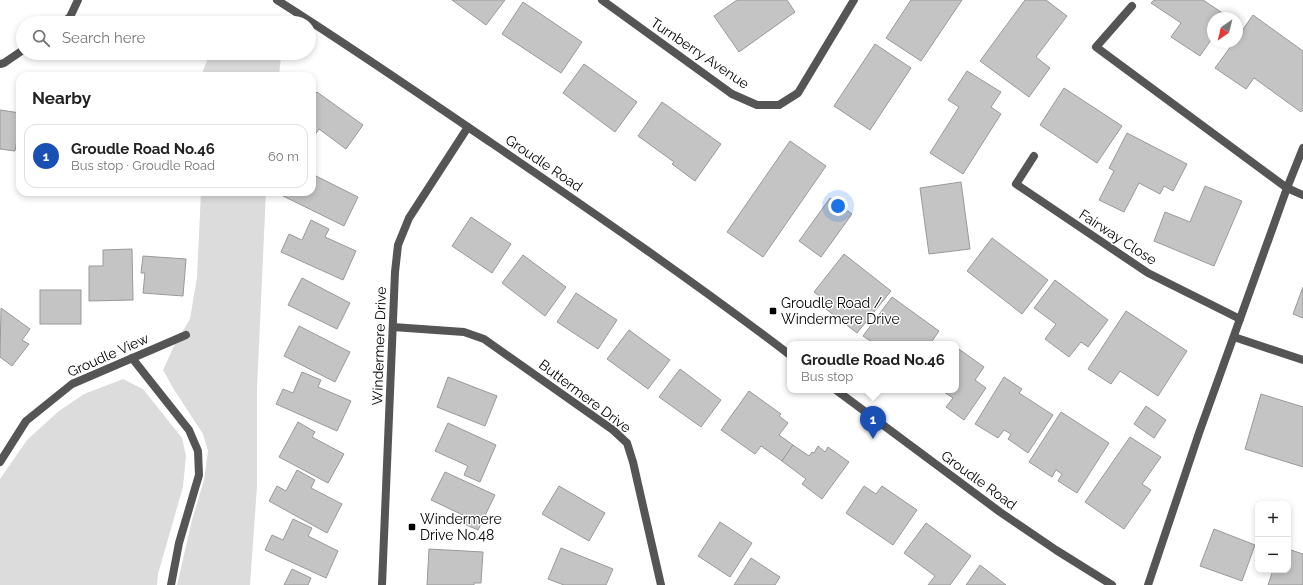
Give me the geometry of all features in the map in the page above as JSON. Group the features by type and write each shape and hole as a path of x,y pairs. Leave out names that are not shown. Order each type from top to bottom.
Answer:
{"street":[{"path":"70,16 78,0"},
{"name":"Groudle Road","path":"277,0 301,16"},
{"name":"Turnberry Avenue","path":"602,0 732,94 757,105 780,105 798,93 854,0"},
{"path":"1132,6 1096,47 1287,188 1303,195"},
{"name":"Groudle Road","path":"316,26 632,239 703,289 787,353"},
{"path":"0,64 16,55"},
{"name":"Windermere Drive","path":"382,585 395,272 398,245 409,218 468,127"},
{"path":"1148,585 1199,433 1287,188 1303,148"},
{"name":"Fairway Close","path":"1034,156 1016,184 1148,273 1240,319"},
{"name":"Buttermere Drive","path":"393,327 464,332 484,339 613,430 627,444 631,456 661,585"},
{"name":"Groudle View","path":"0,462 26,421 72,384 186,335"},
{"path":"1234,337 1303,360"},
{"path":"132,358 189,430 198,451 199,475 179,543 171,585"},
{"name":"Groudle Road","path":"840,393 1000,512 1056,550 1112,585"}],"shaded area":[{"path":"207,60 281,60 279,72 203,72"},
{"path":"201,196 266,196 257,388 257,486 250,585 177,585 192,520 204,480 208,451 203,434 163,370 174,346 190,319 197,277"},
{"path":"123,379 143,389 182,438 186,456 183,487 158,574 157,585 0,585 0,479 27,440 59,411 84,394"}],"building":[{"path":"452,0 505,0 486,25"},
{"path":"737,0 787,0 795,12 739,52 714,16"},
{"path":"911,0 962,0 921,61 886,38"},
{"path":"1025,0 1046,0 1067,16 1036,57 1050,68 1029,97 980,61"},
{"path":"1154,0 1203,0 1221,12 1207,12 1207,46 1200,56 1171,37 1181,23 1151,3"},
{"path":"523,2 582,42 561,73 502,34"},
{"path":"1253,15 1303,51 1303,110 1301,112 1254,78 1246,89 1215,68 1230,48 1243,48 1243,29"},
{"path":"875,44 911,68 870,130 834,106"},
{"path":"584,64 637,102 615,132 563,93"},
{"path":"967,71 1001,92 991,107 1001,114 963,174 930,153 959,107 948,100"},
{"path":"1064,88 1122,126 1097,163 1040,125"},
{"path":"317,92 363,125 346,149 319,129 316,133"},
{"path":"662,102 721,144 695,181 672,164 674,162 638,136"},
{"path":"0,110 16,112 15,151 0,149"},
{"path":"1127,133 1187,164 1173,191 1164,186 1160,194 1139,183 1124,212 1099,200 1114,171 1109,168"},
{"path":"790,141 826,166 763,257 727,232"},
{"path":"316,176 358,197 344,226 283,196 316,196"},
{"path":"961,182 970,249 929,254 920,188"},
{"path":"1205,186 1242,201 1214,266 1154,241 1165,212 1190,222"},
{"path":"830,198 852,214 821,257 799,241"},
{"path":"471,217 511,244 492,273 452,246"},
{"path":"311,220 329,229 325,237 356,251 343,280 281,252 289,234 302,240"},
{"path":"992,238 1048,280 1022,314 967,271"},
{"path":"132,249 133,300 89,301 89,266 103,266 103,250"},
{"path":"844,254 891,291 857,333 826,309 830,304 814,292"},
{"path":"523,255 566,287 545,316 502,283"},
{"path":"143,256 186,259 183,296 143,293 145,273 141,273"},
{"path":"302,278 350,303 337,329 288,305"},
{"path":"1055,280 1108,320 1088,347 1081,342 1069,357 1045,339 1056,324 1034,308"},
{"path":"1303,287 1303,318 1293,314"},
{"path":"40,290 81,290 81,324 40,324"},
{"path":"576,293 617,320 598,349 557,322"},
{"path":"892,297 939,331 932,341 870,341 863,336"},
{"path":"1,308 30,329 22,340 29,344 12,366 0,357"},
{"path":"1126,311 1187,351 1158,396 1120,371 1111,384 1088,369"},
{"path":"299,326 350,352 335,382 284,356"},
{"path":"629,330 670,360 648,389 607,359"},
{"path":"959,349 984,367 975,380 986,388 964,420 946,407 953,398 946,393 959,393"},
{"path":"680,369 721,400 701,427 659,397"},
{"path":"302,372 321,380 318,387 351,401 337,431 276,404 283,389 293,393"},
{"path":"448,377 497,396 485,426 437,407"},
{"path":"1004,377 1022,389 1019,393 1053,415 1028,453 1008,439 1011,434 1004,430 998,438 975,424"},
{"path":"749,391 781,414 779,416 788,423 779,435 793,445 782,461 761,446 755,454 721,430"},
{"path":"1261,394 1303,407 1303,467 1245,449"},
{"path":"1146,406 1166,420 1154,438 1134,424"},
{"path":"1061,412 1109,443 1077,493 1058,481 1062,474 1056,470 1052,477 1029,462"},
{"path":"298,422 315,432 312,437 344,454 328,483 279,457"},
{"path":"448,423 496,445 480,482 464,475 468,466 435,451"},
{"path":"1130,437 1161,457 1142,484 1151,490 1124,529 1085,502"},
{"path":"793,445 809,456 812,452 814,453 818,446 825,452 828,447 849,462 822,499 802,484 806,479 782,461"},
{"path":"297,470 315,480 311,488 342,504 327,533 269,501 277,486 286,491"},
{"path":"445,472 495,495 478,530 462,523 465,516 431,500"},
{"path":"559,486 605,513 589,541 542,514"},
{"path":"864,486 876,494 882,486 917,510 893,545 846,513"},
{"path":"293,519 312,528 308,536 338,551 326,578 265,550 272,535 283,540"},
{"path":"720,522 752,543 730,577 698,556"},
{"path":"926,523 971,556 950,585 928,585 935,576 904,553"},
{"path":"1214,529 1255,545 1242,581 1200,566"},
{"path":"561,548 613,569 606,585 564,585 548,579"},
{"path":"429,549 483,552 481,583 474,583 474,585 427,585"},
{"path":"1291,550 1303,554 1303,585 1268,585 1272,573 1291,573"},
{"path":"751,558 780,577 775,585 734,585"},
{"path":"980,565 1006,585 966,585"},
{"path":"292,569 311,578 308,585 284,585"}],"place":[{"name":"Groudle Road / Windermere Drive","path":"773,311"},
{"name":"Groudle Road No.46","path":"873,439"},
{"name":"Windermere Drive No.48","path":"412,527"}]}
